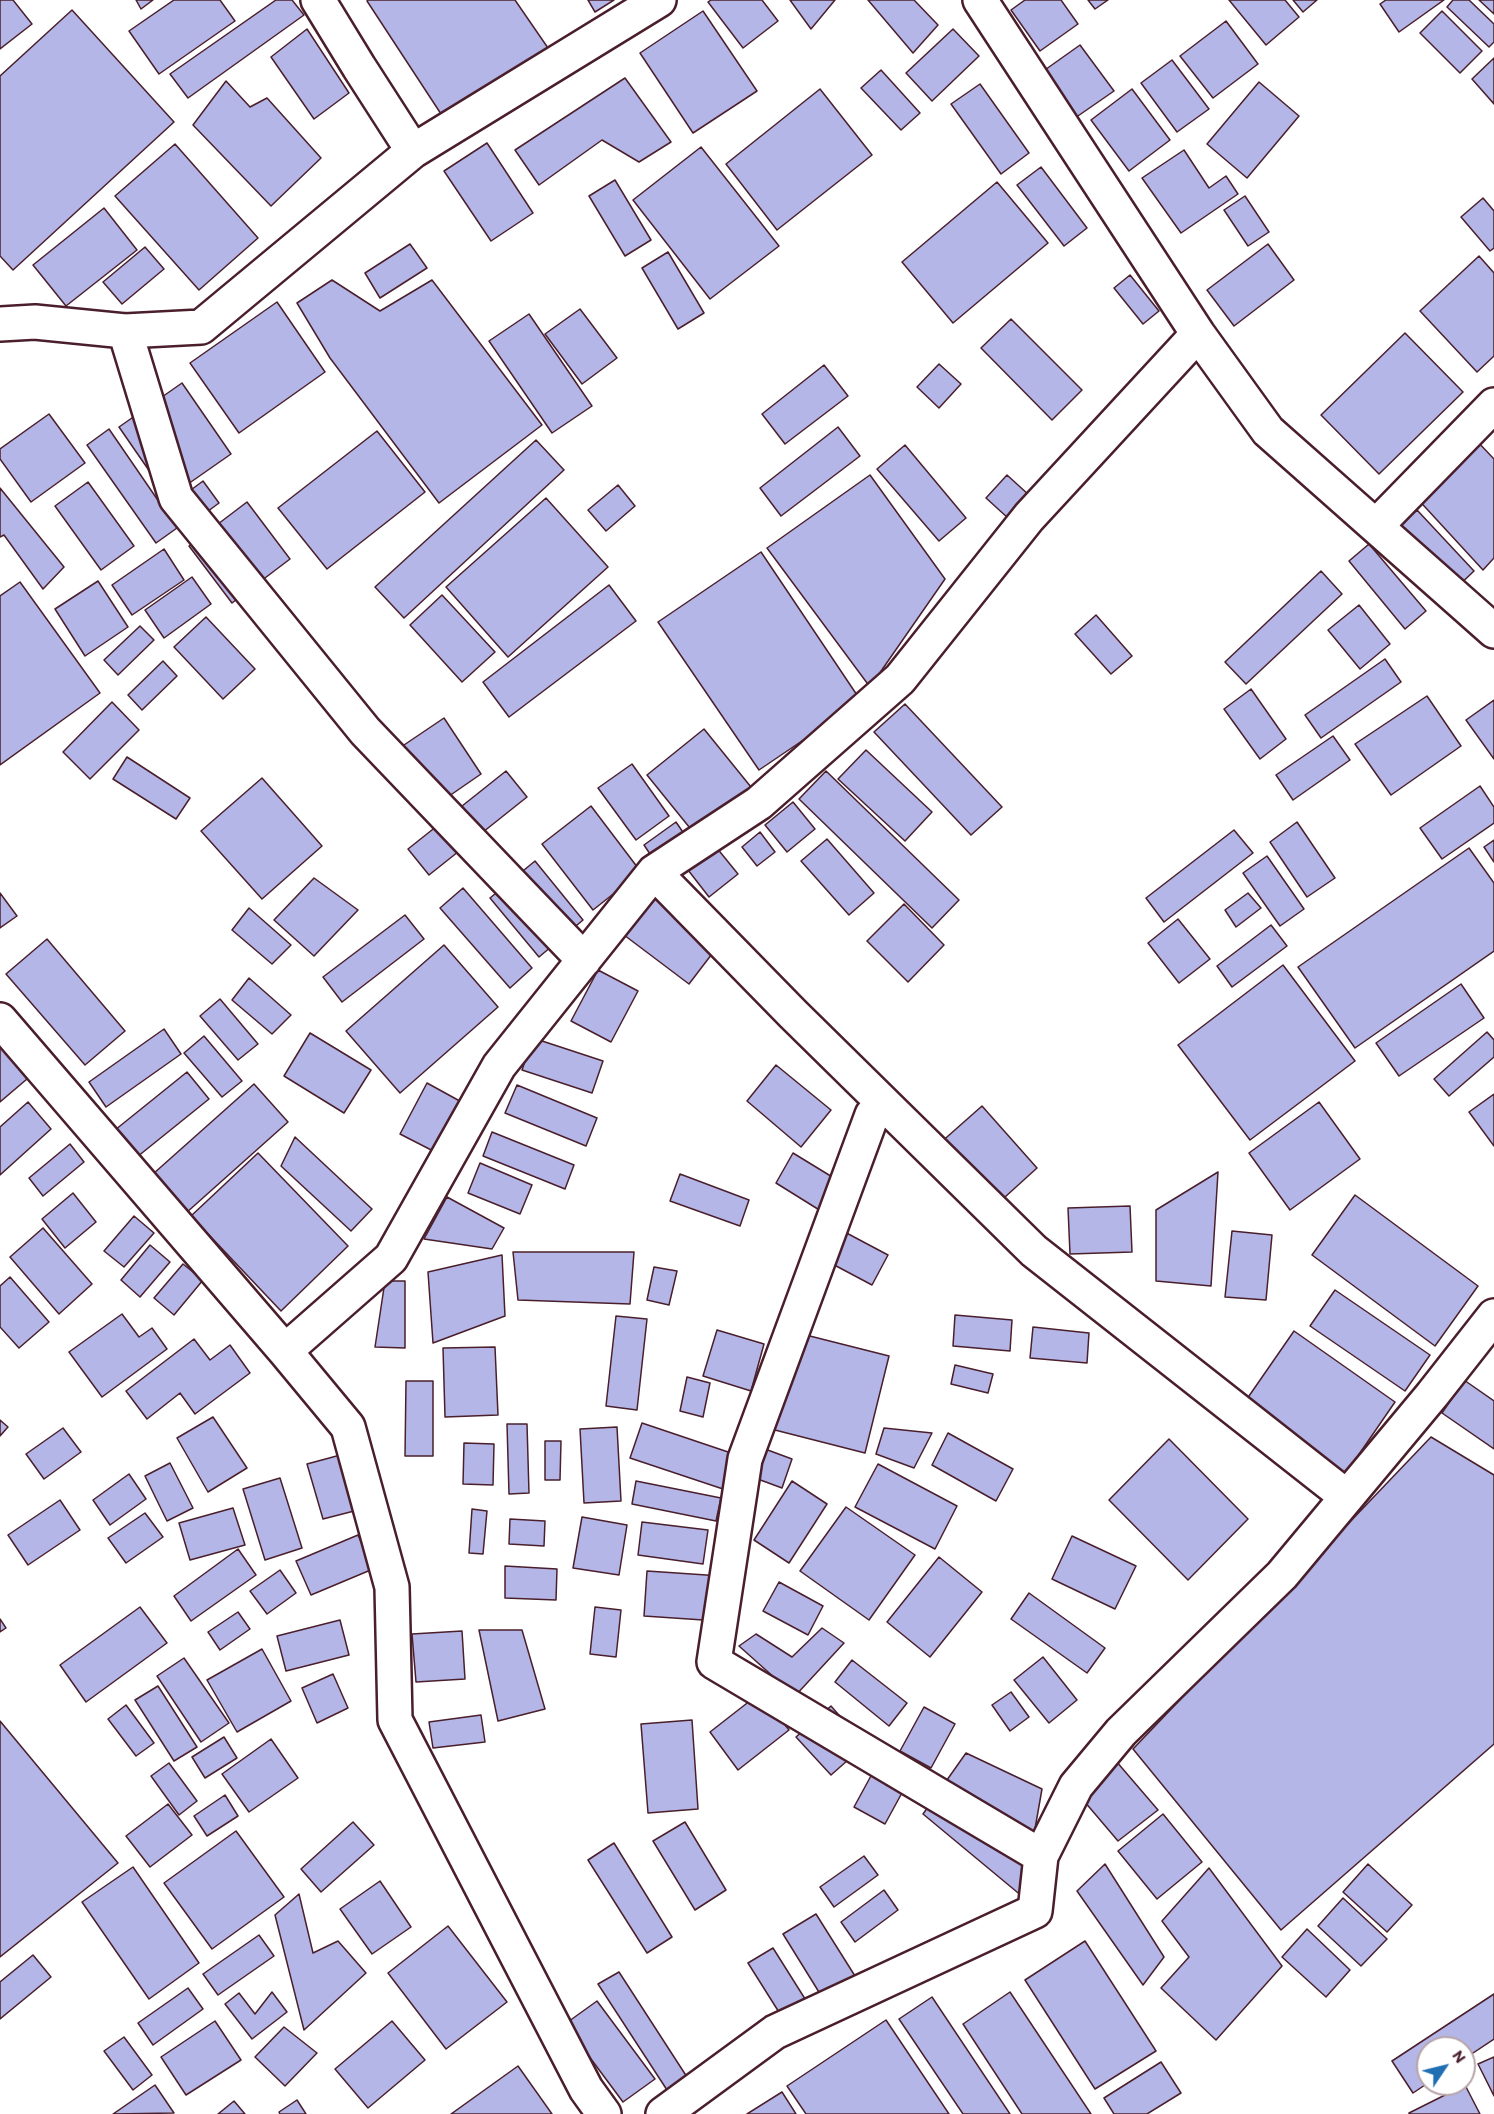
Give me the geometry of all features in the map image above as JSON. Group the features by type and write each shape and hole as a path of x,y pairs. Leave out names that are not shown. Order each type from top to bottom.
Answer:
{"street":[{"path":"318,0 414,151"},
{"path":"0,324 35,322 125,331 201,327 414,151 659,0"},
{"path":"980,0 1198,334 1268,431 1494,631"},
{"path":"125,331 176,498 365,731 584,960"},
{"path":"285,1351 391,1258 499,1066 654,872 759,803 900,679 1029,517 1198,334"},
{"path":"1376,526 1494,405"},
{"path":"654,872 793,1014 1034,1251 1347,1497"},
{"path":"0,1020 348,1427 392,1587 395,1720 586,2089 604,2114"},
{"path":"872,1115 745,1459 714,1662 1041,1856"},
{"path":"663,2114 775,2032 1035,1911 1041,1856 1076,1786 1121,1732 1282,1575 1432,1395 1491,1330"}],"building":[{"path":"0,0 13,0 32,24 0,49"},
{"path":"136,0 153,0 141,9"},
{"path":"174,0 220,0 235,21 159,74 129,31"},
{"path":"276,0 292,0 304,15 188,98 170,74"},
{"path":"368,0 515,0 548,48 443,117"},
{"path":"588,0 614,0 595,12"},
{"path":"711,0 762,0 778,21 743,48 708,2"},
{"path":"790,0 835,0 811,29"},
{"path":"868,0 914,0 938,25 913,53"},
{"path":"1025,0 1061,0 1078,24 1040,51 1011,10"},
{"path":"1088,0 1108,0 1095,9"},
{"path":"1229,0 1285,0 1299,17 1266,45"},
{"path":"1293,0 1317,0 1303,12"},
{"path":"1386,0 1444,0 1399,32 1380,4"},
{"path":"1453,0 1469,0 1494,24 1494,42 1489,47 1447,7"},
{"path":"1479,0 1494,0 1494,14"},
{"path":"72,10 174,122 13,270 0,256 0,76"},
{"path":"703,11 757,91 693,133 640,53"},
{"path":"1442,11 1482,51 1460,73 1420,33"},
{"path":"1226,21 1258,64 1213,98 1180,56"},
{"path":"307,29 349,93 314,119 271,57"},
{"path":"953,29 979,56 932,101 906,73"},
{"path":"1080,45 1114,91 1075,118 1042,72"},
{"path":"1494,58 1494,104 1472,79"},
{"path":"1172,60 1209,109 1177,132 1141,83"},
{"path":"881,70 920,113 901,130 861,88"},
{"path":"625,78 671,142 639,162 602,140 539,185 515,150"},
{"path":"226,81 250,107 267,98 321,158 271,206 193,125"},
{"path":"1259,82 1299,116 1247,178 1207,144"},
{"path":"980,84 1029,153 1001,174 951,104"},
{"path":"820,89 872,155 777,230 726,164"},
{"path":"1132,89 1170,140 1129,171 1091,120"},
{"path":"487,143 533,213 491,241 444,171"},
{"path":"175,144 258,238 199,290 115,196"},
{"path":"701,147 779,246 710,299 633,200"},
{"path":"1184,150 1209,188 1226,176 1238,194 1181,233 1142,178"},
{"path":"1041,167 1087,228 1064,246 1017,185"},
{"path":"615,180 651,240 625,256 589,196"},
{"path":"997,182 1048,243 953,323 902,262"},
{"path":"1245,196 1269,232 1248,246 1224,210"},
{"path":"1483,198 1494,211 1494,248 1490,251 1461,217"},
{"path":"104,208 137,250 66,306 33,265"},
{"path":"410,244 427,268 380,298 365,273"},
{"path":"1268,244 1294,280 1234,326 1207,290"},
{"path":"145,247 164,269 122,304 103,282"},
{"path":"668,252 704,313 678,329 642,268"},
{"path":"1479,256 1494,273 1494,356 1477,372 1420,311"},
{"path":"1130,275 1159,311 1143,324 1114,288"},
{"path":"332,280 380,311 432,280 542,425 439,503 330,358 297,303"},
{"path":"277,302 325,372 239,433 190,363"},
{"path":"580,309 617,358 582,384 545,334"},
{"path":"529,314 592,406 552,433 489,341"},
{"path":"1011,319 1082,390 1052,420 981,348"},
{"path":"1405,333 1463,392 1379,474 1321,415"},
{"path":"939,364 961,384 939,408 917,387"},
{"path":"824,365 848,396 785,444 762,414"},
{"path":"182,383 231,454 168,498 119,427"},
{"path":"49,414 85,463 31,502 0,459 0,449"},
{"path":"838,427 860,456 781,516 760,488"},
{"path":"109,429 177,528 156,543 87,445"},
{"path":"377,431 425,492 327,569 278,508"},
{"path":"536,440 564,470 404,618 375,587"},
{"path":"1476,440 1494,459 1494,558 1483,570 1414,495"},
{"path":"905,445 966,518 939,541 877,469"},
{"path":"870,475 945,579 870,687 767,548"},
{"path":"1007,475 1029,495 1008,518 986,498"},
{"path":"203,481 219,503 188,526 172,504"},
{"path":"88,482 134,546 101,570 55,506"},
{"path":"618,485 635,506 606,531 588,510"},
{"path":"0,488 64,567 43,589 4,535 0,537"},
{"path":"546,498 608,567 508,657 446,587"},
{"path":"247,502 290,559 232,603 189,546"},
{"path":"1417,510 1474,571 1453,591 1395,530"},
{"path":"1369,544 1426,611 1405,629 1349,561"},
{"path":"164,549 184,580 132,615 112,585"},
{"path":"761,552 861,701 759,770 658,622"},
{"path":"1321,571 1342,594 1246,684 1225,662"},
{"path":"192,577 211,604 164,638 145,610"},
{"path":"98,581 128,627 85,656 55,609"},
{"path":"20,582 100,693 0,765 0,596"},
{"path":"609,585 636,621 509,717 483,682"},
{"path":"442,595 495,652 462,682 410,625"},
{"path":"1359,605 1390,644 1360,669 1328,630"},
{"path":"1096,615 1132,656 1111,674 1075,634"},
{"path":"206,617 255,669 223,699 174,647"},
{"path":"140,626 154,640 118,675 104,660"},
{"path":"1385,659 1401,682 1321,738 1305,715"},
{"path":"163,661 177,676 142,710 128,695"},
{"path":"1251,689 1286,739 1260,759 1224,709"},
{"path":"1427,696 1461,746 1391,795 1355,744"},
{"path":"1494,700 1494,759 1466,720"},
{"path":"112,702 139,730 90,779 63,752"},
{"path":"905,704 1002,807 971,835 874,732"},
{"path":"444,718 481,774 439,803 401,747"},
{"path":"704,729 755,792 698,838 647,775"},
{"path":"1333,736 1350,760 1293,800 1276,775"},
{"path":"866,750 932,812 905,841 838,779"},
{"path":"127,757 190,798 176,819 113,779"},
{"path":"632,764 669,816 636,840 598,788"},
{"path":"506,771 527,797 429,875 408,849"},
{"path":"826,771 959,900 932,928 799,799"},
{"path":"262,778 322,846 262,899 201,831"},
{"path":"1480,786 1494,807 1494,823 1442,859 1420,828"},
{"path":"793,802 815,829 787,852 765,825"},
{"path":"591,806 641,872 593,910 542,844"},
{"path":"676,822 689,841 656,863 644,845"},
{"path":"1297,822 1335,878 1307,897 1270,842"},
{"path":"1234,830 1253,853 1164,922 1146,898"},
{"path":"760,832 775,852 757,866 742,847"},
{"path":"827,839 874,893 849,915 801,861"},
{"path":"1494,840 1494,862 1484,847"},
{"path":"716,847 738,874 709,897 688,870"},
{"path":"1469,848 1494,883 1494,951 1355,1048 1298,967"},
{"path":"1267,856 1304,909 1280,926 1243,873"},
{"path":"535,861 583,920 539,957 490,898"},
{"path":"314,878 358,910 314,956 274,920"},
{"path":"463,888 532,968 510,988 440,908"},
{"path":"0,893 17,916 0,928"},
{"path":"1248,893 1261,908 1236,927 1225,910"},
{"path":"652,897 718,946 689,984 624,935"},
{"path":"904,904 944,945 908,982 867,941"},
{"path":"249,908 291,945 272,964 232,930"},
{"path":"405,915 424,939 342,1002 323,977"},
{"path":"1178,919 1210,959 1179,983 1148,943"},
{"path":"1271,925 1287,946 1232,987 1217,966"},
{"path":"47,939 125,1031 85,1065 6,974"},
{"path":"444,945 498,1007 400,1093 346,1031"},
{"path":"1283,965 1355,1061 1250,1140 1178,1045"},
{"path":"598,970 638,991 611,1042 571,1021"},
{"path":"249,978 291,1015 272,1034 232,1000"},
{"path":"1461,984 1484,1018 1399,1076 1376,1043"},
{"path":"220,999 258,1044 238,1060 200,1016"},
{"path":"164,1029 181,1054 106,1107 89,1082"},
{"path":"1487,1032 1494,1040 1494,1057 1449,1096 1434,1079"},
{"path":"310,1033 371,1070 344,1113 284,1076"},
{"path":"204,1036 242,1081 222,1097 184,1053"},
{"path":"533,1038 603,1061 592,1093 522,1070"},
{"path":"0,1046 27,1079 0,1102"},
{"path":"776,1065 831,1110 801,1147 747,1101"},
{"path":"187,1072 209,1099 137,1157 115,1130"},
{"path":"427,1083 467,1105 441,1155 400,1134"},
{"path":"254,1084 288,1122 186,1213 153,1174"},
{"path":"517,1085 597,1118 586,1146 505,1113"},
{"path":"1494,1094 1494,1146 1469,1112"},
{"path":"28,1102 51,1129 0,1175 0,1127"},
{"path":"1319,1102 1360,1159 1290,1210 1249,1153"},
{"path":"982,1106 1037,1168 994,1207 939,1144"},
{"path":"492,1132 574,1165 565,1189 483,1156"},
{"path":"295,1137 372,1209 351,1231 281,1166"},
{"path":"70,1144 84,1162 43,1196 29,1178"},
{"path":"258,1153 348,1246 281,1311 191,1216"},
{"path":"793,1153 847,1186 829,1216 776,1183"},
{"path":"480,1163 532,1185 520,1214 468,1193"},
{"path":"1218,1172 1211,1286 1156,1281 1156,1210"},
{"path":"680,1174 749,1200 740,1226 670,1201"},
{"path":"73,1193 96,1222 65,1248 42,1219"},
{"path":"1355,1195 1478,1286 1435,1346 1312,1255"},
{"path":"447,1197 504,1228 492,1249 424,1239"},
{"path":"1130,1206 1132,1252 1070,1254 1068,1208"},
{"path":"134,1216 154,1233 124,1267 104,1251"},
{"path":"43,1228 92,1284 59,1314 10,1257"},
{"path":"839,1229 888,1255 872,1285 823,1259"},
{"path":"1232,1231 1272,1235 1266,1300 1225,1297"},
{"path":"150,1245 170,1262 140,1297 121,1280"},
{"path":"513,1252 634,1252 630,1304 518,1300"},
{"path":"502,1255 505,1316 433,1343 428,1272"},
{"path":"183,1264 203,1280 174,1315 154,1298"},
{"path":"654,1267 677,1271 669,1305 647,1300"},
{"path":"10,1277 49,1322 19,1348 0,1327 0,1286"},
{"path":"385,1281 405,1281 405,1348 375,1347"},
{"path":"1335,1290 1430,1355 1405,1391 1310,1326"},
{"path":"122,1314 139,1337 152,1328 167,1349 102,1397 69,1352"},
{"path":"955,1315 1012,1320 1010,1351 953,1346"},
{"path":"616,1316 647,1319 637,1410 606,1406"},
{"path":"1033,1327 1089,1333 1087,1363 1030,1358"},
{"path":"717,1330 764,1344 751,1391 703,1376"},
{"path":"1294,1331 1395,1402 1342,1479 1240,1409"},
{"path":"794,1332 889,1356 865,1453 771,1429"},
{"path":"194,1339 210,1360 230,1345 250,1373 195,1414 180,1393 147,1419 126,1391"},
{"path":"495,1347 498,1415 445,1417 443,1348"},
{"path":"955,1365 993,1374 988,1393 951,1384"},
{"path":"687,1377 710,1383 703,1417 680,1411"},
{"path":"1464,1380 1494,1401 1494,1449 1442,1413"},
{"path":"406,1381 433,1381 433,1456 405,1456"},
{"path":"213,1417 247,1468 208,1492 177,1438"},
{"path":"0,1420 8,1427 0,1436"},
{"path":"642,1423 737,1455 726,1490 630,1458"},
{"path":"507,1424 527,1424 529,1493 509,1494"},
{"path":"617,1427 621,1501 584,1503 580,1429"},
{"path":"63,1428 81,1452 44,1479 26,1454"},
{"path":"884,1428 932,1433 914,1468 876,1454"},
{"path":"948,1433 1013,1469 996,1501 932,1465"},
{"path":"1431,1437 1494,1475 1494,1744 1281,1930 1133,1749"},
{"path":"1169,1439 1248,1519 1188,1580 1109,1500"},
{"path":"545,1441 561,1441 560,1480 545,1480"},
{"path":"464,1443 494,1444 493,1485 463,1484"},
{"path":"765,1449 792,1459 782,1488 755,1478"},
{"path":"344,1454 358,1510 323,1519 307,1464"},
{"path":"170,1463 193,1508 167,1521 145,1476"},
{"path":"878,1464 957,1506 935,1549 855,1507"},
{"path":"129,1474 146,1499 110,1525 93,1500"},
{"path":"280,1478 302,1548 265,1560 243,1489"},
{"path":"636,1481 721,1498 716,1521 632,1504"},
{"path":"792,1481 827,1504 789,1563 754,1540"},
{"path":"60,1500 80,1530 28,1565 8,1535"},
{"path":"846,1507 915,1555 869,1620 800,1571"},
{"path":"233,1508 245,1545 190,1560 179,1523"},
{"path":"472,1509 487,1511 483,1554 469,1553"},
{"path":"145,1513 163,1537 126,1563 108,1538"},
{"path":"582,1517 627,1525 619,1575 573,1568"},
{"path":"510,1519 545,1521 544,1546 509,1544"},
{"path":"642,1522 708,1530 703,1564 638,1555"},
{"path":"358,1535 373,1569 311,1595 296,1561"},
{"path":"1072,1536 1136,1566 1115,1609 1052,1579"},
{"path":"238,1549 256,1575 191,1621 174,1596"},
{"path":"939,1557 982,1592 930,1657 887,1622"},
{"path":"505,1566 557,1569 556,1600 505,1598"},
{"path":"280,1570 296,1593 267,1614 250,1591"},
{"path":"647,1571 721,1576 718,1621 644,1616"},
{"path":"779,1582 823,1606 808,1635 763,1611"},
{"path":"1029,1593 1105,1648 1087,1673 1011,1619"},
{"path":"140,1607 167,1643 86,1702 60,1665"},
{"path":"595,1607 621,1610 616,1657 590,1654"},
{"path":"238,1612 250,1629 220,1650 208,1632"},
{"path":"0,1619 6,1628 0,1632"},
{"path":"340,1620 349,1655 286,1671 277,1636"},
{"path":"822,1628 844,1643 795,1696 739,1646 756,1634 792,1657"},
{"path":"479,1630 522,1630 545,1709 498,1721"},
{"path":"462,1631 465,1679 416,1682 412,1634"},
{"path":"262,1649 291,1701 237,1732 207,1680"},
{"path":"1043,1657 1077,1700 1049,1723 1014,1680"},
{"path":"184,1658 229,1723 201,1742 157,1676"},
{"path":"852,1660 907,1703 889,1726 835,1682"},
{"path":"333,1674 348,1708 317,1723 302,1688"},
{"path":"158,1686 197,1747 174,1761 135,1700"},
{"path":"1011,1692 1029,1717 1010,1731 992,1705"},
{"path":"760,1693 789,1730 738,1770 710,1732"},
{"path":"126,1705 154,1743 136,1756 108,1719"},
{"path":"831,1706 865,1745 831,1775 796,1737"},
{"path":"924,1707 955,1724 931,1768 900,1751"},
{"path":"481,1715 485,1742 433,1748 429,1722"},
{"path":"692,1720 698,1809 648,1813 641,1724"},
{"path":"0,1721 118,1863 0,1957"},
{"path":"224,1737 237,1758 205,1778 192,1757"},
{"path":"271,1739 298,1778 249,1812 222,1774"},
{"path":"966,1753 1042,1789 1023,1897 923,1814"},
{"path":"1116,1761 1158,1810 1118,1841 1084,1801"},
{"path":"169,1763 197,1801 179,1815 151,1776"},
{"path":"878,1763 909,1780 885,1824 854,1807"},
{"path":"225,1795 238,1816 207,1836 194,1816"},
{"path":"168,1804 192,1835 150,1867 126,1836"},
{"path":"1163,1814 1202,1862 1157,1899 1118,1851"},
{"path":"353,1822 374,1845 321,1892 301,1869"},
{"path":"685,1822 726,1890 695,1910 653,1841"},
{"path":"236,1831 284,1897 212,1949 164,1883"},
{"path":"614,1843 672,1937 647,1953 588,1860"},
{"path":"864,1856 878,1875 834,1907 820,1887"},
{"path":"1105,1864 1164,1957 1143,1985 1077,1891"},
{"path":"1368,1864 1412,1905 1387,1932 1343,1892"},
{"path":"133,1867 199,1963 149,1999 82,1902"},
{"path":"1209,1868 1282,1966 1216,2040 1161,1988 1189,1957 1162,1921"},
{"path":"380,1881 411,1927 372,1954 340,1909"},
{"path":"884,1890 898,1910 855,1942 841,1922"},
{"path":"299,1894 313,1953 338,1941 366,1973 304,2030 275,1915"},
{"path":"1343,1898 1387,1939 1361,1966 1318,1926"},
{"path":"816,1914 855,1976 822,1997 783,1934"},
{"path":"448,1926 507,2002 446,2049 388,1973"},
{"path":"1307,1929 1350,1970 1326,1997 1282,1957"},
{"path":"259,1935 274,1956 218,1995 203,1974"},
{"path":"1085,1941 1156,2051 1095,2089 1025,1980"},
{"path":"773,1948 807,2002 782,2017 748,1963"},
{"path":"33,1955 51,1977 0,2019 0,1982"},
{"path":"619,1972 687,2077 667,2090 598,1984"},
{"path":"188,1988 203,2009 153,2045 138,2023"},
{"path":"272,1992 287,2012 252,2039 225,2004 239,1993 255,2014"},
{"path":"1010,1992 1091,2114 1022,2114 963,2024"},
{"path":"1494,1994 1494,2039 1476,2051 1476,2036 1430,2036"},
{"path":"932,1997 1010,2114 963,2114 899,2019"},
{"path":"597,2001 655,2079 623,2102 565,2024"},
{"path":"886,2020 949,2114 806,2114 787,2086"},
{"path":"215,2021 241,2060 186,2095 161,2057"},
{"path":"392,2021 425,2060 368,2108 335,2069"},
{"path":"284,2027 317,2053 285,2086 255,2057"},
{"path":"124,2037 152,2075 133,2090 104,2051"},
{"path":"1416,2045 1416,2091 1413,2093 1392,2061"},
{"path":"1494,2057 1494,2096 1478,2064"},
{"path":"1161,2062 1181,2093 1147,2114 1114,2114 1104,2098"},
{"path":"518,2066 552,2114 451,2114"},
{"path":"155,2085 174,2113 113,2114"},
{"path":"782,2092 796,2114 747,2114"},
{"path":"1443,2096 1471,2096 1480,2114 1409,2114"},
{"path":"297,2100 306,2114 280,2114 279,2112"},
{"path":"234,2101 245,2114 218,2114"}]}
